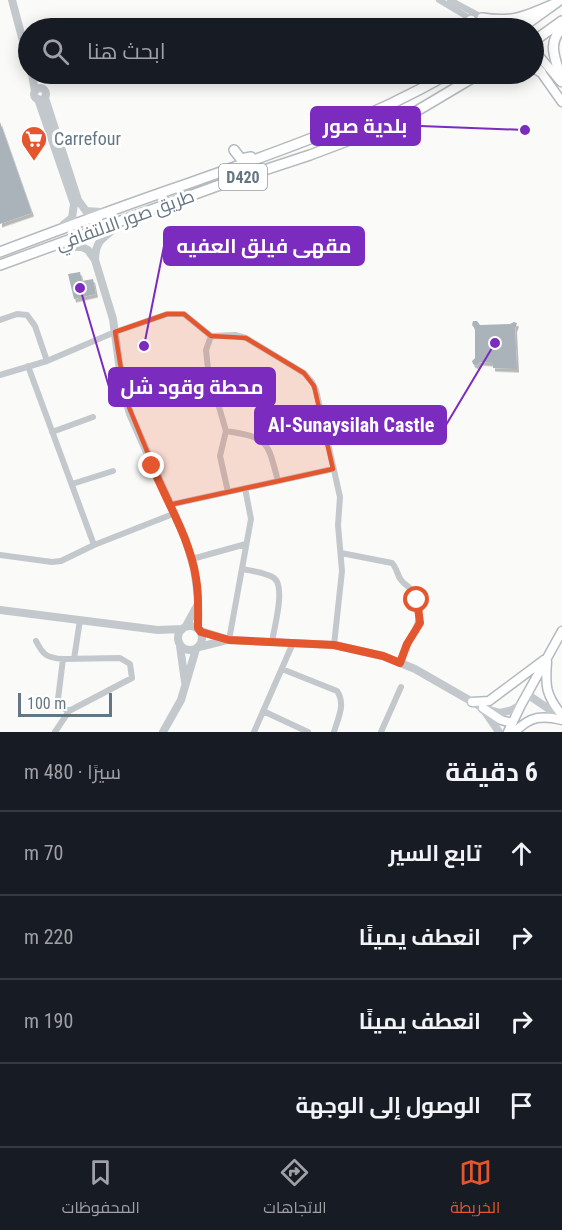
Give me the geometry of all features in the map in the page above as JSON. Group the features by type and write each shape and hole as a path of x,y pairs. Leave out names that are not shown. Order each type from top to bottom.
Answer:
{"main road":[{"path":"519,18 557,2"},
{"path":"535,18 557,2"},
{"path":"544,34 562,21"},
{"path":"561,82 552,50 555,37 562,28"},
{"path":"544,62 561,82"},
{"path":"544,78 562,102"},
{"name":"طريق صور الالتفافي","path":"0,252 361,120 430,84"},
{"name":"طريق صور الالتفافي","path":"0,265 228,182 310,155 395,122 462,84"},
{"path":"202,178 224,168 231,161 234,150 238,158 243,159 278,147 291,147"},
{"path":"512,729 521,705 562,631"},
{"path":"472,702 489,701 547,658"},
{"path":"547,658 546,690 551,702 562,717"},
{"path":"483,708 512,729"},
{"path":"500,713 512,729"},
{"path":"512,729 534,717 562,717"}],"street":[{"path":"12,0 18,22"},
{"path":"439,0 464,18"},
{"path":"450,0 482,18"},
{"path":"36,84 78,200 86,211 106,212"},
{"path":"40,94 74,209 69,222 45,235"},
{"path":"95,260 98,241 118,223"},
{"path":"51,248 82,247 88,250 95,260 107,295 115,332 122,386 130,414 192,559 202,640 197,648 178,706 163,732"},
{"path":"0,320 17,314 27,315 35,326 47,361"},
{"path":"0,375 47,361 115,332 166,314 184,314 211,336 235,335 246,338 307,376 316,390 340,497 338,525 342,571 334,645"},
{"path":"211,336 206,350 208,369 226,431 220,451 228,492"},
{"path":"28,366 94,545"},
{"path":"52,432 93,417"},
{"path":"226,431 255,436 262,441 271,455 278,481"},
{"path":"169,505 333,469"},
{"path":"72,484 113,471"},
{"path":"229,640 251,519 245,488"},
{"path":"0,555 52,562 61,561 94,545 173,514"},
{"path":"192,559 246,544"},
{"path":"341,553 392,563 399,578 415,594 420,623 407,644 400,663"},
{"path":"242,568 270,575 277,581 280,594 272,642"},
{"path":"186,686 178,634 198,604"},
{"path":"0,610 158,630 184,627 229,640 334,645 383,656 415,669 483,708 500,713 521,705"},
{"path":"74,659 80,620"},
{"path":"158,630 186,650 229,640"},
{"path":"36,641 45,656 50,658 120,658 130,664 132,678 69,711 55,732"},
{"path":"254,732 293,643"},
{"path":"63,659 58,699 63,708 69,711"},
{"path":"282,669 337,691 342,698 342,706 334,732"},
{"path":"381,732 401,687"},
{"path":"527,694 562,717"},
{"path":"483,708 499,732"},
{"path":"263,711 308,732"}],"highlighted area":[{"path":"167,314 184,314 211,336 246,338 304,373 314,386 333,469 169,505 126,400 115,332"}],"building":[{"path":"0,122 32,213 0,224"},
{"path":"80,272 82,281 93,279 96,294 74,299 68,274"},
{"path":"473,321 477,321 480,325 517,323 515,329 517,369 493,368 493,363 480,362 477,366 473,364 475,329 472,325"}],"place":[{"name":"بلدية صور","path":"525,130"},
{"name":"Carrefour","path":"34,162"},
{"name":"محطة وقود شل","path":"80,288"},
{"name":"Al-Sunaysilah Castle","path":"495,343"},
{"name":"مقهى فيلق العفيه","path":"144,346"}],"route":[{"path":"152,466 185,538 192,559 198,588 198,628 201,632 229,640 334,645 383,656 400,663 407,644 420,623 417,600"}]}
